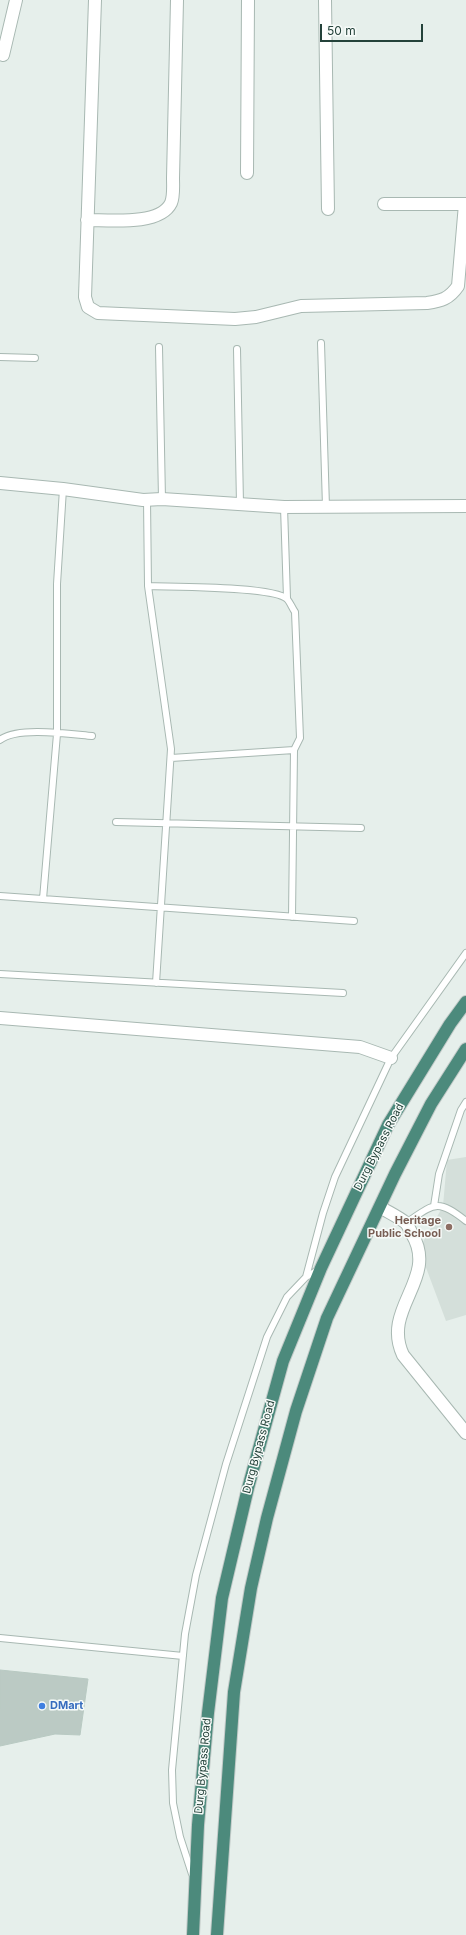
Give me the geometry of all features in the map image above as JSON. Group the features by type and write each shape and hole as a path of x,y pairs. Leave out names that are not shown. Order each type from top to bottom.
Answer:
{"highway":[{"name":"Durg Bypass Road","path":"193,1935 198,1825 207,1720 222,1598 248,1488 283,1361 321,1268 388,1124 450,1024 466,1002"},
{"path":"218,1935 234,1692 251,1588 267,1518 296,1411 327,1318 431,1104 466,1049"}],"street":[{"path":"3,55 16,0"},
{"path":"95,0 85,297 88,307 98,313 235,319 256,317 301,306 427,303 444,300 452,294 458,286 465,204 384,204"},
{"path":"87,220 148,219 164,212 171,202 174,178 177,0"},
{"path":"247,173 248,0"},
{"path":"325,0 328,209"},
{"path":"0,483 63,489 146,500 162,499 284,507 466,506"},
{"path":"0,1018 360,1047 391,1058"},
{"path":"380,1207 406,1224 419,1248 419,1269 398,1319 397,1343 403,1355 466,1433"}],"lane":[{"path":"321,343 326,507"},
{"path":"159,347 162,499"},
{"path":"237,349 240,504"},
{"path":"0,357 35,358"},
{"path":"43,899 56,734 57,584 63,489"},
{"path":"146,500 148,586 171,749 168,822 156,983"},
{"path":"284,507 287,598 295,612 300,738 294,750 292,917"},
{"path":"148,586 249,590 275,593 287,598"},
{"path":"0,740 6,735 25,732 92,736"},
{"path":"171,758 294,750"},
{"path":"116,822 168,822 362,828"},
{"path":"0,896 354,921"},
{"path":"306,1278 323,1212 335,1177 391,1058 466,952"},
{"path":"0,974 343,993"},
{"path":"434,1206 439,1174 461,1110 466,1102"},
{"path":"406,1224 428,1208 434,1206 443,1206 466,1221"},
{"path":"196,1885 180,1837 173,1790 172,1770 185,1634 196,1575 226,1464 267,1337 287,1297 306,1278 321,1268"},
{"path":"0,1638 183,1656"}],"shaded area":[{"name":"Heritage Public School","path":"466,1157 466,1315 446,1321 419,1249 443,1206 447,1160"}],"building":[{"name":"DMart","path":"0,1670 88,1679 80,1735 55,1734 0,1746"}],"place":[{"name":"Heritage Public School","path":"449,1227"},
{"name":"DMart","path":"42,1706"}]}
